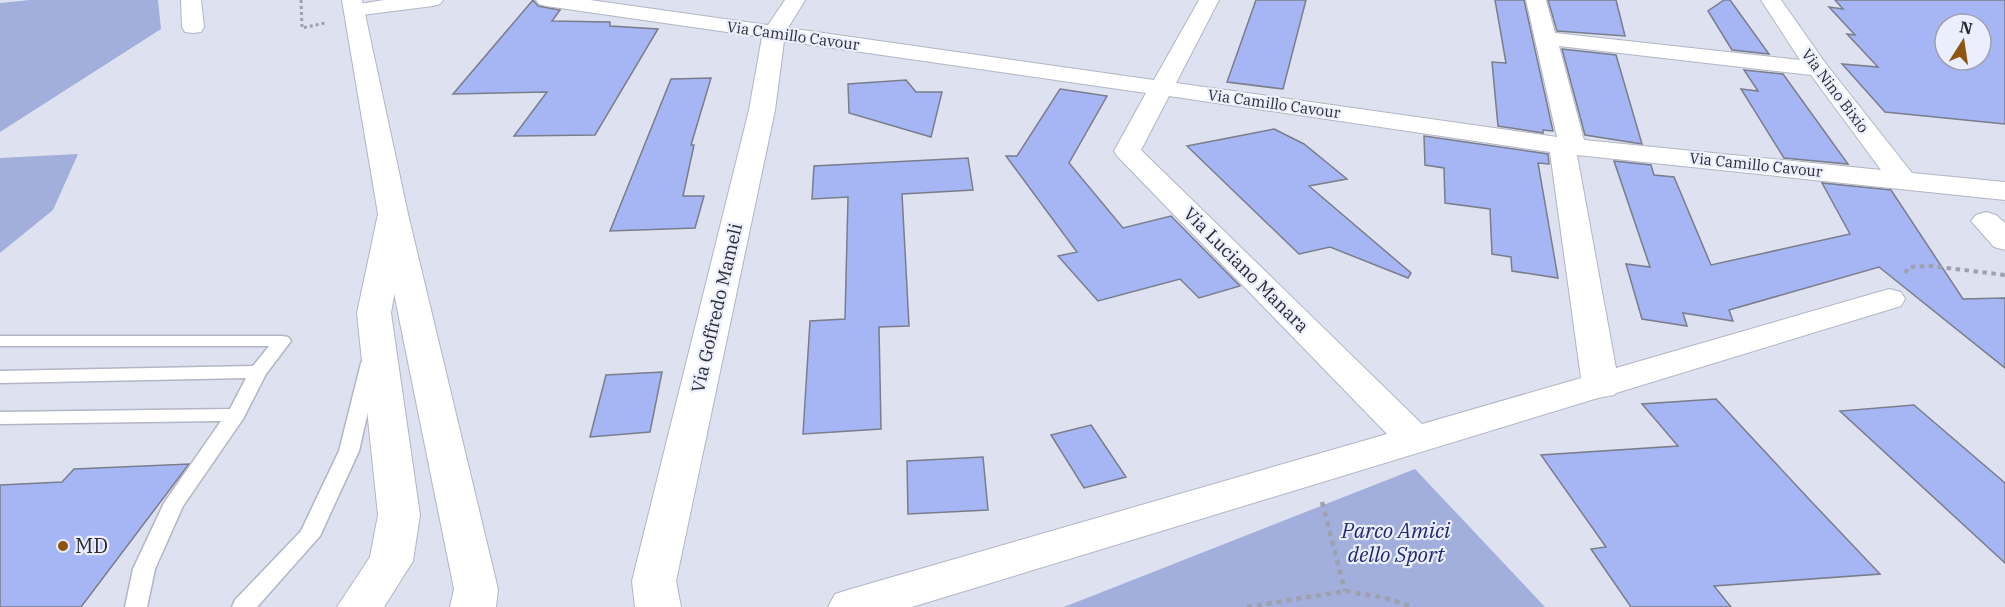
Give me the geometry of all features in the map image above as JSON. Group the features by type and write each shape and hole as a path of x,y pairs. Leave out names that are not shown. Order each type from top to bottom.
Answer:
{"street":[{"path":"191,0 193,27"},
{"path":"433,0 354,9 393,214 480,601"},
{"name":"Via Camillo Cavour","path":"546,0 1568,146 2005,191"},
{"path":"774,33 795,0"},
{"path":"1161,87 1209,0"},
{"path":"1536,0 1568,146 1601,387"},
{"name":"Via Nino Bixio","path":"1771,0 1818,69 1903,180"},
{"name":"Via Goffredo Mameli","path":"656,594 762,110 774,33"},
{"path":"1545,38 1818,69"},
{"name":"Via Luciano Manara","path":"1161,87 1127,151 1416,440"},
{"path":"360,607 391,561 399,515 374,313 393,214"},
{"path":"2005,222 1986,221 2005,241"},
{"path":"851,607 1601,387 1889,299"}],"lane":[{"path":"243,607 309,536 349,451 377,336"},
{"path":"0,341 282,341 258,372 236,415 174,503 144,569 136,607"},
{"path":"0,377 258,372"},
{"path":"0,418 236,415"}],"path":[{"path":"301,0 302,28 354,9"},
{"path":"1889,299 1909,267 1931,266 2005,274"},
{"path":"1314,470 1345,591"},
{"path":"1247,607 1345,591 1385,598 1414,607"}],"green space":[{"path":"30,0 158,0 161,29 0,132 0,3"},
{"path":"78,154 53,210 0,253 0,158"},
{"name":"Parco Amici dello Sport","path":"1415,469 1545,607 1064,607"}],"building":[{"path":"533,0 538,6 560,10 552,21 610,22 610,26 658,29 595,135 514,136 547,92 453,94"},
{"path":"1256,0 1306,0 1283,89 1227,82"},
{"path":"1495,0 1524,0 1553,131 1543,130 1543,133 1498,126 1492,62 1506,63"},
{"path":"1548,0 1616,0 1625,36 1557,31"},
{"path":"1724,0 1730,0 1769,54 1732,50 1708,11"},
{"path":"1835,0 2005,0 2005,124 1885,112 1842,64 1878,67 1847,34 1855,35 1829,7 1843,9"},
{"path":"1562,49 1616,55 1642,144 1585,135"},
{"path":"1744,70 1783,74 1848,164 1784,158 1741,89 1758,91"},
{"path":"711,78 691,145 694,145 683,196 704,196 695,228 610,231 671,79"},
{"path":"906,80 916,92 942,92 931,137 849,113 848,84"},
{"path":"1060,89 1107,96 1069,163 1123,228 1171,216 1240,286 1199,298 1180,279 1098,301 1058,256 1077,252 1006,156 1017,156"},
{"path":"1274,129 1304,144 1347,179 1309,186 1411,273 1408,278 1330,247 1299,254 1187,146"},
{"path":"1424,136 1548,154 1549,164 1538,163 1558,278 1512,271 1511,257 1492,254 1490,209 1445,203 1444,168 1425,165"},
{"path":"968,158 973,190 902,194 909,326 879,327 881,429 803,434 810,321 845,319 848,197 812,199 814,166"},
{"path":"1614,161 1651,165 1654,175 1674,177 1711,265 1850,234 1822,183 1891,190 1963,299 2005,298 2005,368 1879,267 1729,310 1733,321 1683,313 1687,326 1642,319 1626,264 1650,267"},
{"path":"662,372 650,432 590,437 606,375"},
{"path":"1716,399 1880,574 1714,586 1731,607 1631,607 1591,549 1606,547 1541,455 1678,446 1642,404"},
{"path":"1914,405 2005,483 2005,563 1840,411"},
{"path":"1091,425 1126,477 1084,488 1051,435"},
{"path":"983,457 988,510 908,514 907,461"},
{"name":"MD","path":"189,464 81,607 0,607 0,485 62,482 74,469"}],"place":[{"name":"MD","path":"63,546"}]}
